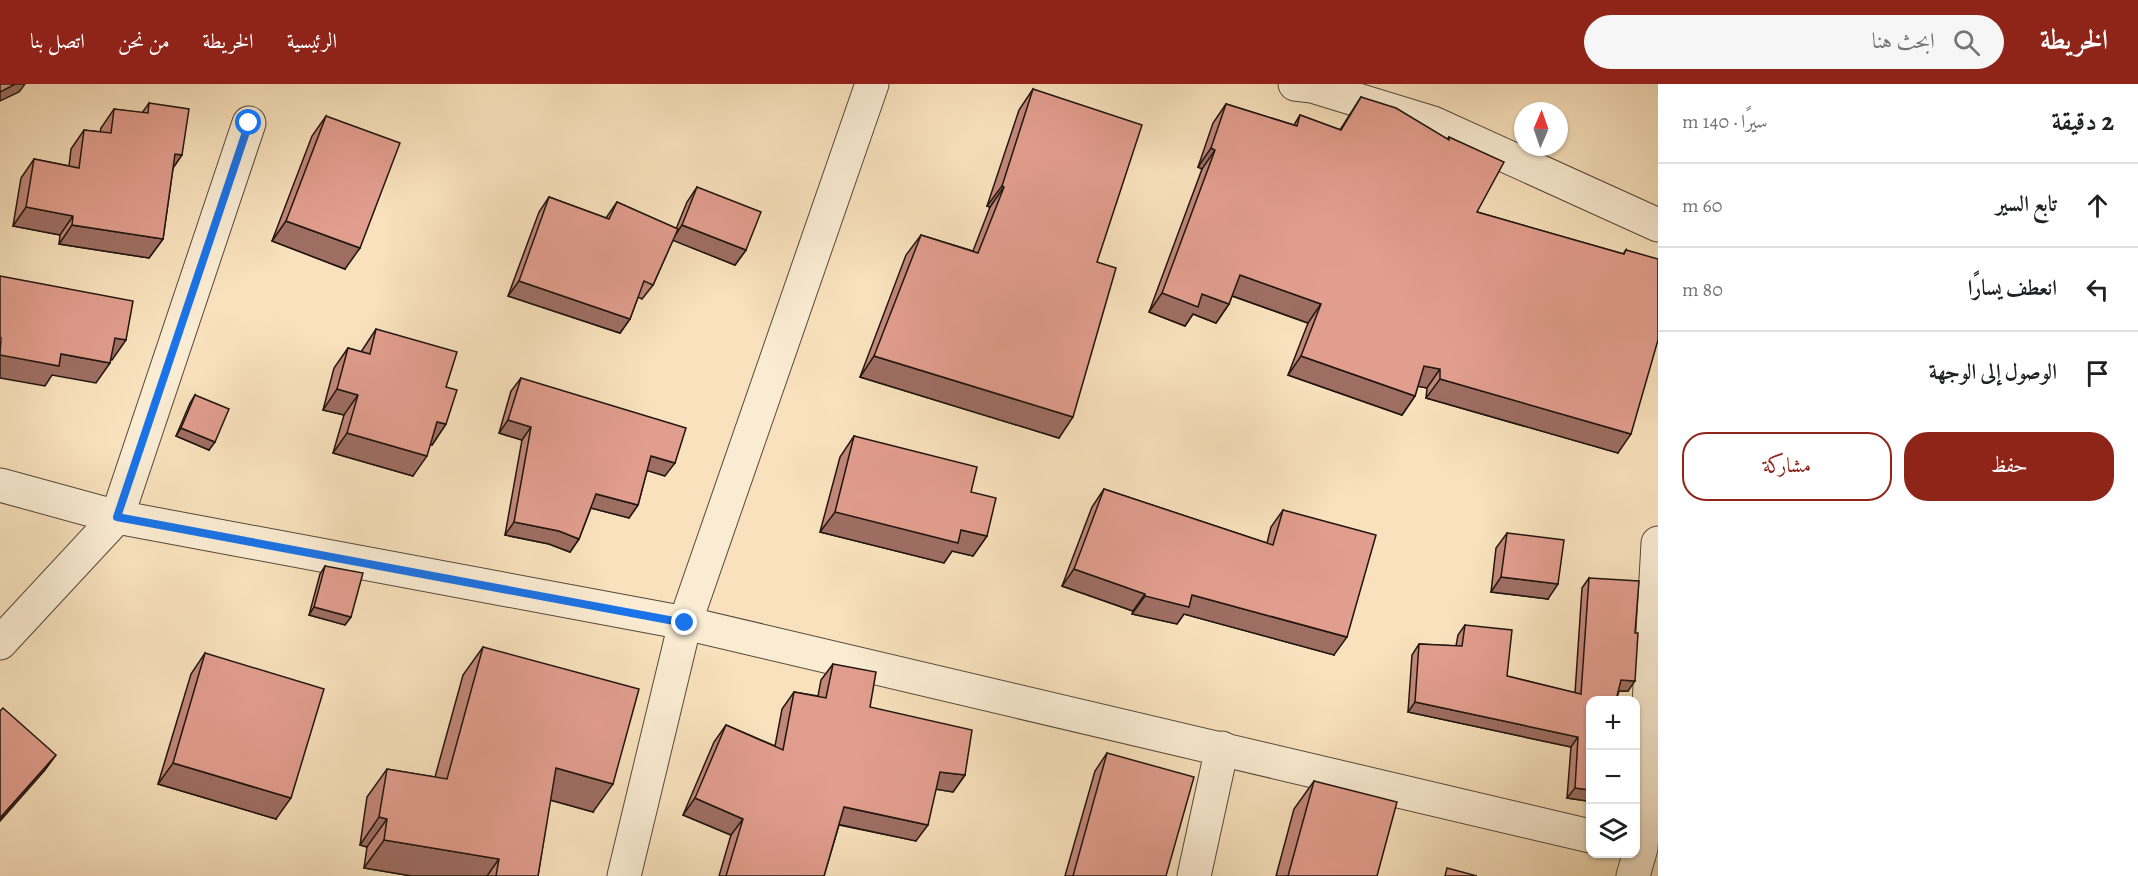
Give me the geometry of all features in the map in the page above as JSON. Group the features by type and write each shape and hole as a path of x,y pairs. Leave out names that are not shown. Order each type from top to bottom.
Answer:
{"street":[{"path":"624,876 685,623 872,84"},
{"path":"1296,84 1312,86 1433,123 1658,225"},
{"path":"0,643 117,517 249,123"},
{"path":"0,485 117,517 685,623 1586,835"},
{"path":"1642,856 1658,543"},
{"path":"1194,876 1222,748"}],"building":[{"path":"0,84 15,84 0,92"},
{"path":"1033,89 1142,125 1097,262 1116,268 1073,417 874,356 921,235 978,253 1004,187 1002,186"},
{"path":"1361,97 1396,108 1449,140 1449,137 1504,162 1477,212 1624,254 1626,250 1658,259 1658,340 1631,434 1440,379 1440,369 1424,366 1415,396 1301,356 1321,304 1240,275 1229,304 1202,294 1198,307 1162,293 1215,150 1211,148 1226,104 1297,126 1300,115 1341,130"},
{"path":"149,103 189,109 182,155 175,154 163,239 72,225 73,216 26,207 34,159 79,168 84,130 111,133 114,109 148,113"},
{"path":"326,116 400,143 360,248 286,221"},
{"path":"697,187 761,212 746,250 682,225"},
{"path":"549,197 609,219 617,202 678,229 653,285 644,281 630,319 519,281"},
{"path":"0,276 133,301 126,340 115,338 110,363 61,354 59,366 0,355"},
{"path":"376,329 457,352 446,387 457,390 446,424 437,422 427,456 347,433 358,395 337,389 348,348 370,354"},
{"path":"521,378 686,428 675,463 651,456 638,505 596,494 579,539 559,531 514,522 531,427 508,420"},
{"path":"195,395 229,409 215,442 181,428"},
{"path":"854,436 977,467 971,492 996,498 987,536 961,530 958,543 835,512"},
{"path":"1104,489 1273,545 1283,510 1376,535 1347,637 1192,595 1189,607 1145,596 1145,594 1074,569"},
{"path":"1507,533 1564,540 1558,584 1501,577"},
{"path":"325,566 363,573 351,617 314,607"},
{"path":"1589,578 1639,581 1635,633 1638,633 1635,681 1621,680 1617,696 1586,696 1586,789 1575,788 1578,737 1415,702 1419,644 1462,646 1465,625 1512,630 1507,676 1581,694"},
{"path":"483,647 639,689 613,784 556,768 538,876 496,876 499,859 384,840 387,819 379,817 387,769 447,779"},
{"path":"205,653 324,689 291,798 173,763"},
{"path":"833,664 876,672 870,707 972,730 965,775 940,772 928,825 844,807 824,876 726,876 743,819 695,798 726,725 783,750 794,692 826,698"},
{"path":"3,708 56,755 0,818 0,711"},
{"path":"1107,753 1194,777 1166,876 1073,876"},
{"path":"1314,781 1397,802 1377,876 1288,876"},
{"path":"1447,868 1477,876 1445,876"}],"route":[{"path":"249,123 117,517 685,623"}]}
